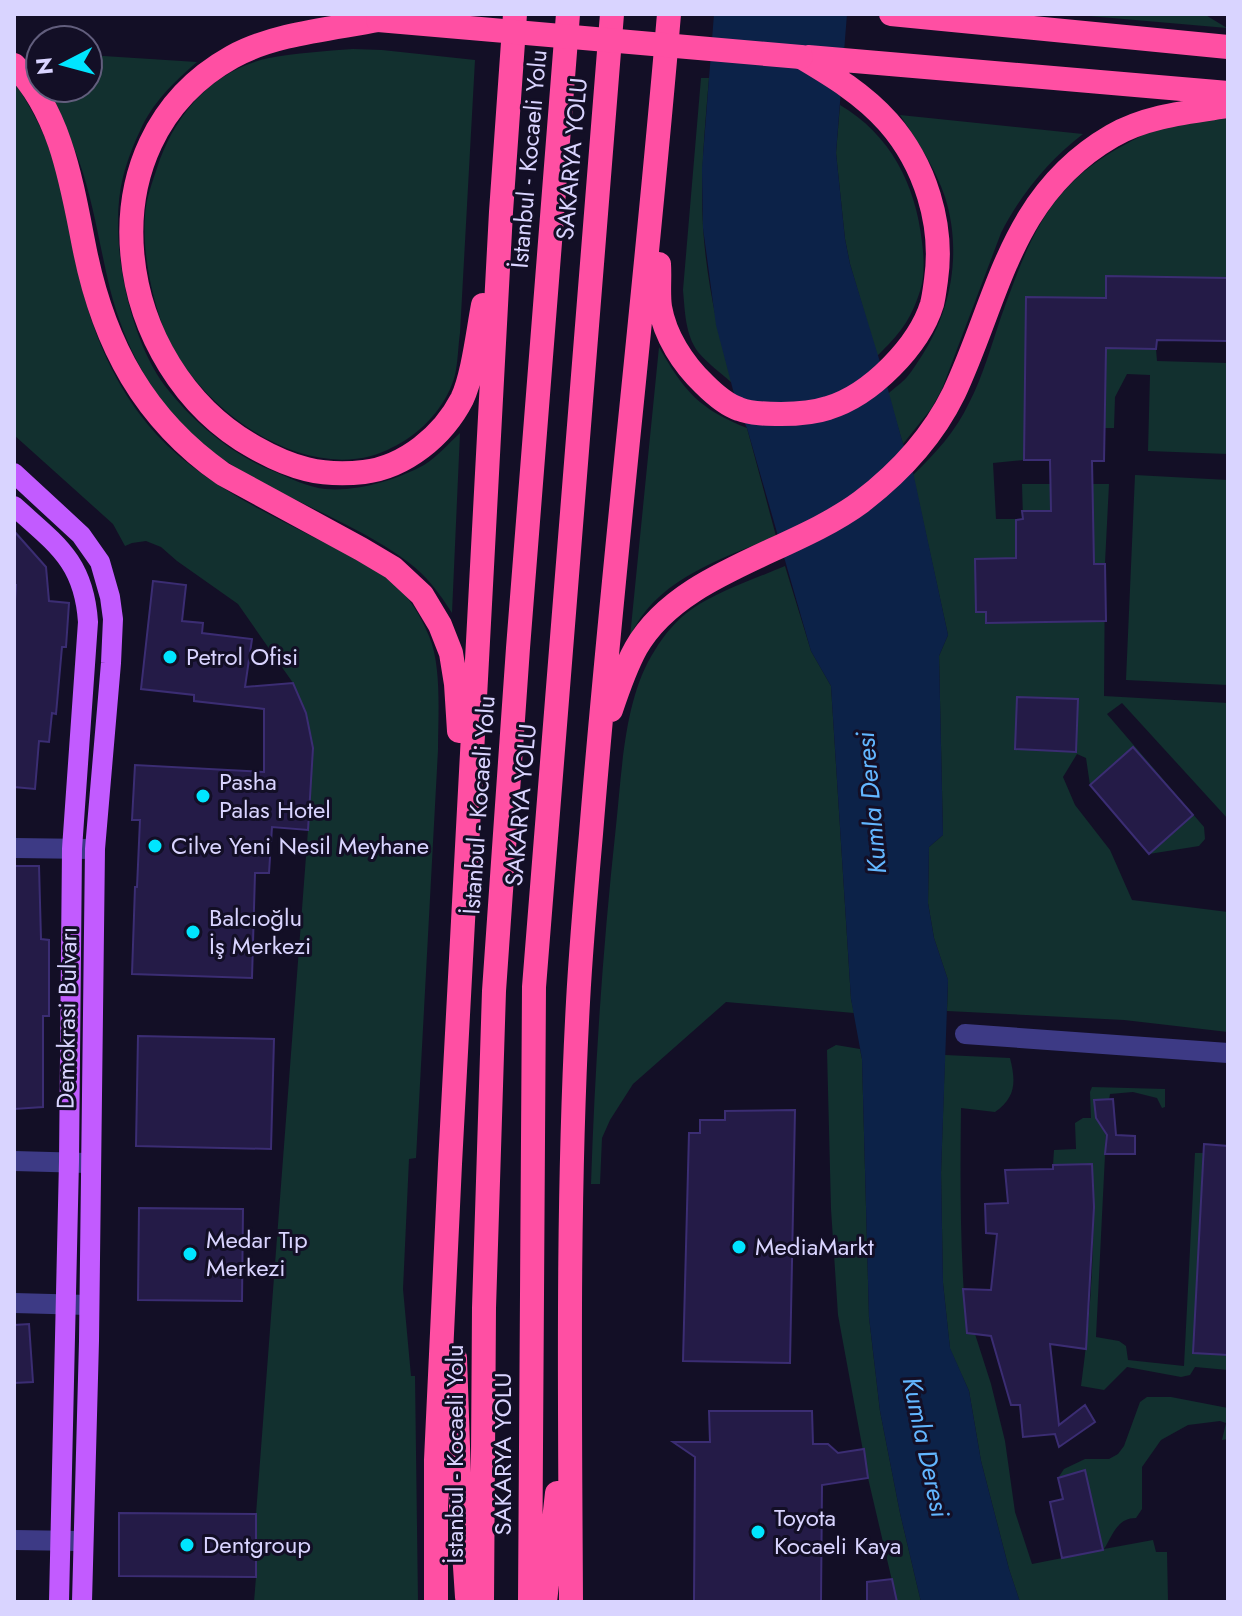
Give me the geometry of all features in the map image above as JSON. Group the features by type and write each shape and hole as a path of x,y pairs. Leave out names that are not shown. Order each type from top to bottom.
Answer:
{"highway":[{"path":"321,14 1228,93"},
{"path":"436,1602 436,1460 466,832 515,14"},
{"name":"İstanbul - Kocaeli Yolu","path":"482,1602 484,1308 494,991 568,14"},
{"name":"SAKARYA YOLU","path":"530,1602 534,987 612,14"},
{"path":"571,1602 572,1127 578,998 596,758 669,14"},
{"path":"891,14 1228,47"},
{"path":"378,20 265,43 233,57 202,77 177,101 150,141 139,171 133,203 131,235 134,265 149,328 178,379 196,402 234,436 282,462 321,473 344,474 385,468 426,444 445,425 463,398 472,366 501,212"},
{"path":"657,155 660,307 672,343 689,370 711,391 738,409 769,414 801,414 830,408 860,392 884,375 915,337 932,304 938,263 936,226 927,190 912,156 889,123 852,88 801,57"},
{"path":"14,65 50,119 73,187 93,285 104,319 122,362 150,406 204,461 393,568 422,595 433,611 451,653 456,684 466,832"},
{"path":"596,758 620,682 637,646 661,617 686,594 823,526 860,503 910,458 933,429 953,394 1010,251 1045,195 1065,172 1112,136 1139,124 1228,106"},
{"path":"450,1164 459,1476 468,1602"},
{"path":"545,1602 570,1379"}],"main road":[{"name":"Demokrasi Bulvarı","path":"14,473 90,547 100,562 113,619 95,849 82,1602"},
{"name":"Demokrasi Bulvarı","path":"14,506 64,551 82,585 88,622 72,849 59,1602"}],"street":[{"path":"14,848 95,849"},
{"path":"965,1034 1228,1053"},
{"path":"14,1161 91,1163"},
{"path":"14,1303 88,1305"},
{"path":"14,1540 83,1542"}],"green space":[{"path":"1066,14 1204,14 1227,28"},
{"path":"353,49 475,60 460,333 452,385 436,413 404,441 371,456 340,460 310,456 279,445 223,409 200,386 180,360 161,321 149,276 144,229 148,197 164,149 185,113 213,84 249,64 269,58"},
{"path":"104,56 197,62 164,94 145,121 126,165 119,201 118,228 124,285 131,314 152,365 165,386 188,412 228,446 257,464 318,488 363,487 401,476 429,462 460,433 452,613 438,592 408,562 343,523 232,465 197,440 167,407 143,371 116,311 85,179 55,104 104,104"},
{"path":"701,78 709,78 702,207 707,266 732,383 698,352 688,330 684,306"},
{"path":"14,81 24,98 24,104 28,104 37,120 54,162 74,255 97,336 116,378 142,417 175,453 216,484 370,566 392,581 418,614 433,648 438,692 438,750 416,1158 409,1159 403,1289 411,1376 415,1376 418,1602 254,1602 256,1514 313,748 306,713 293,683 238,604 161,547 146,541 125,546 113,524 14,435"},
{"path":"840,105 873,131 898,163 919,221 924,260 922,285 903,326 877,356 845,239 836,153"},
{"path":"900,115 1083,134 1059,155 1017,205 1001,233 942,389 931,409 903,444 888,394 909,375 940,320 951,280 953,238 941,186"},
{"path":"1228,118 1228,278 1107,276 1106,298 1026,297 1024,460 993,463 996,519 1023,519 1022,484 1109,484 1104,696 1228,703 1228,819 1122,703 1107,714 1204,827 1205,839 1199,846 1149,854 1090,785 1086,758 1077,754 1063,777 1075,805 1110,850 1132,900 1228,912 1228,1032 1124,1020 947,1011 948,980 934,938 928,903 929,847 943,835 939,656 948,635 913,475 944,442 964,413 983,372 1021,263 1032,239 1060,196 1099,160 1142,136 1170,124"},
{"path":"659,347 694,397 717,414 747,428 776,536 692,573 673,586 641,617 630,637"},
{"path":"1106,348 1156,349 1157,361 1228,363 1228,454 1148,451 1150,375 1127,374 1115,397 1114,428 1104,428"},
{"path":"1135,475 1228,480 1228,685 1126,680"},
{"path":"785,566 811,651 831,686 854,1013 726,1002 633,1084 602,1138 600,1184 591,1184 607,915 626,735 637,690 659,644 686,613 725,591"},
{"path":"836,1045 860,1049 862,1059 869,1317 880,1411 921,1602 897,1602 868,1478 838,1315 831,1209 827,1050"},
{"path":"945,1055 1010,1058 1012,1067 1011,1095 995,1112 961,1108 962,1249 967,1333 975,1334 991,1384 1005,1441 1015,1512 1032,1564 1103,1550 1085,1470 1058,1478 1064,1469 1085,1459 1109,1459 1118,1454 1124,1446 1140,1402 1147,1397 1171,1397 1228,1408 1228,1439 1222,1440 1226,1423 1220,1421 1188,1425 1161,1440 1142,1467 1142,1509 1136,1518 1120,1524 1104,1549 1153,1540 1156,1552 1167,1552 1168,1601 1171,1602 1020,1602 981,1461 969,1391 950,1349 943,1283 941,1173"},
{"path":"1092,1087 1165,1089 1165,1107 1162,1108 1157,1098 1133,1092 1110,1094 1109,1100 1094,1101 1096,1118 1106,1135 1096,1337 1119,1341 1126,1346 1128,1360 1184,1366 1195,1153 1203,1153 1193,1353 1228,1355 1228,1370 1195,1367 1190,1375 1181,1377 1127,1367 1104,1390 1081,1386 1092,1275 1092,1164 1053,1165 1054,1150 1076,1149 1075,1123 1091,1118"}],"water":[{"name":"Kumla Deresi","path":"714,14 847,14 836,153 845,239 903,444 910,458 948,635 939,656 943,835 929,847 928,903 934,938 948,980 941,1173 943,1283 950,1348 969,1391 981,1461 1020,1602 921,1602 880,1411 869,1317 862,1059 851,999 831,686 811,651 716,325 703,228 702,169"}],"building":[{"path":"1106,276 1228,278 1228,341 1157,340 1156,349 1106,348 1104,461 1092,461 1094,564 1105,564 1106,621 986,623 986,612 976,612 975,559 1016,558 1016,520 1023,519 1022,511 1051,511 1050,460 1024,460 1026,297 1106,298"},
{"path":"14,531 46,567 49,601 69,603 56,714 52,713 49,742 39,741 35,789 14,787"},
{"path":"153,581 186,585 182,621 203,623 202,633 252,639 245,687 293,683 306,713 313,748 308,830 272,827 269,873 255,873 252,978 132,974 140,820 132,820 135,765 264,772 264,709 194,701 194,695 141,689"},
{"path":"1017,697 1078,699 1076,752 1015,749"},
{"path":"1133,747 1193,815 1149,854 1090,785"},
{"path":"14,866 39,866 41,939 49,940 49,1016 43,1016 43,1107 14,1109"},
{"path":"138,1036 274,1039 271,1149 136,1146"},
{"path":"1113,1099 1116,1135 1135,1136 1135,1154 1105,1154 1107,1135 1096,1118 1094,1100"},
{"name":"MediaMarkt","path":"795,1110 790,1363 683,1361 689,1133 700,1133 700,1120 725,1120 725,1111"},
{"path":"1204,1144 1228,1146 1228,1355 1193,1353"},
{"path":"1092,1164 1094,1207 1086,1349 1050,1344 1059,1425 1085,1405 1095,1422 1059,1447 1055,1434 1023,1437 1020,1405 1011,1405 991,1336 967,1333 963,1289 991,1290 997,1234 986,1233 985,1204 1008,1203 1005,1170"},
{"name":"Medar Tıp Merkezi","path":"139,1208 243,1209 242,1301 138,1300"},
{"path":"29,1324 33,1382 14,1383 14,1325"},
{"name":"Toyota Kocaeli Kaya","path":"709,1411 812,1411 813,1444 828,1444 838,1453 864,1449 868,1478 822,1485 821,1602 694,1602 695,1457 673,1442 710,1442"},
{"path":"1085,1470 1103,1550 1062,1558 1050,1502 1063,1499 1058,1478"},
{"name":"Dentgroup","path":"119,1513 256,1514 256,1577 119,1576"},
{"path":"892,1579 897,1602 867,1602 867,1582"}],"place":[{"name":"Petrol Ofisi","path":"170,657"},
{"name":"Pasha Palas Hotel","path":"203,796"},
{"name":"Cilve Yeni Nesil Meyhane","path":"155,846"},
{"name":"Balcıoğlu İş Merkezi","path":"193,932"},
{"name":"MediaMarkt","path":"739,1247"},
{"name":"Medar Tıp Merkezi","path":"190,1254"},
{"name":"Toyota Kocaeli Kaya","path":"758,1532"},
{"name":"Dentgroup","path":"187,1545"}]}
